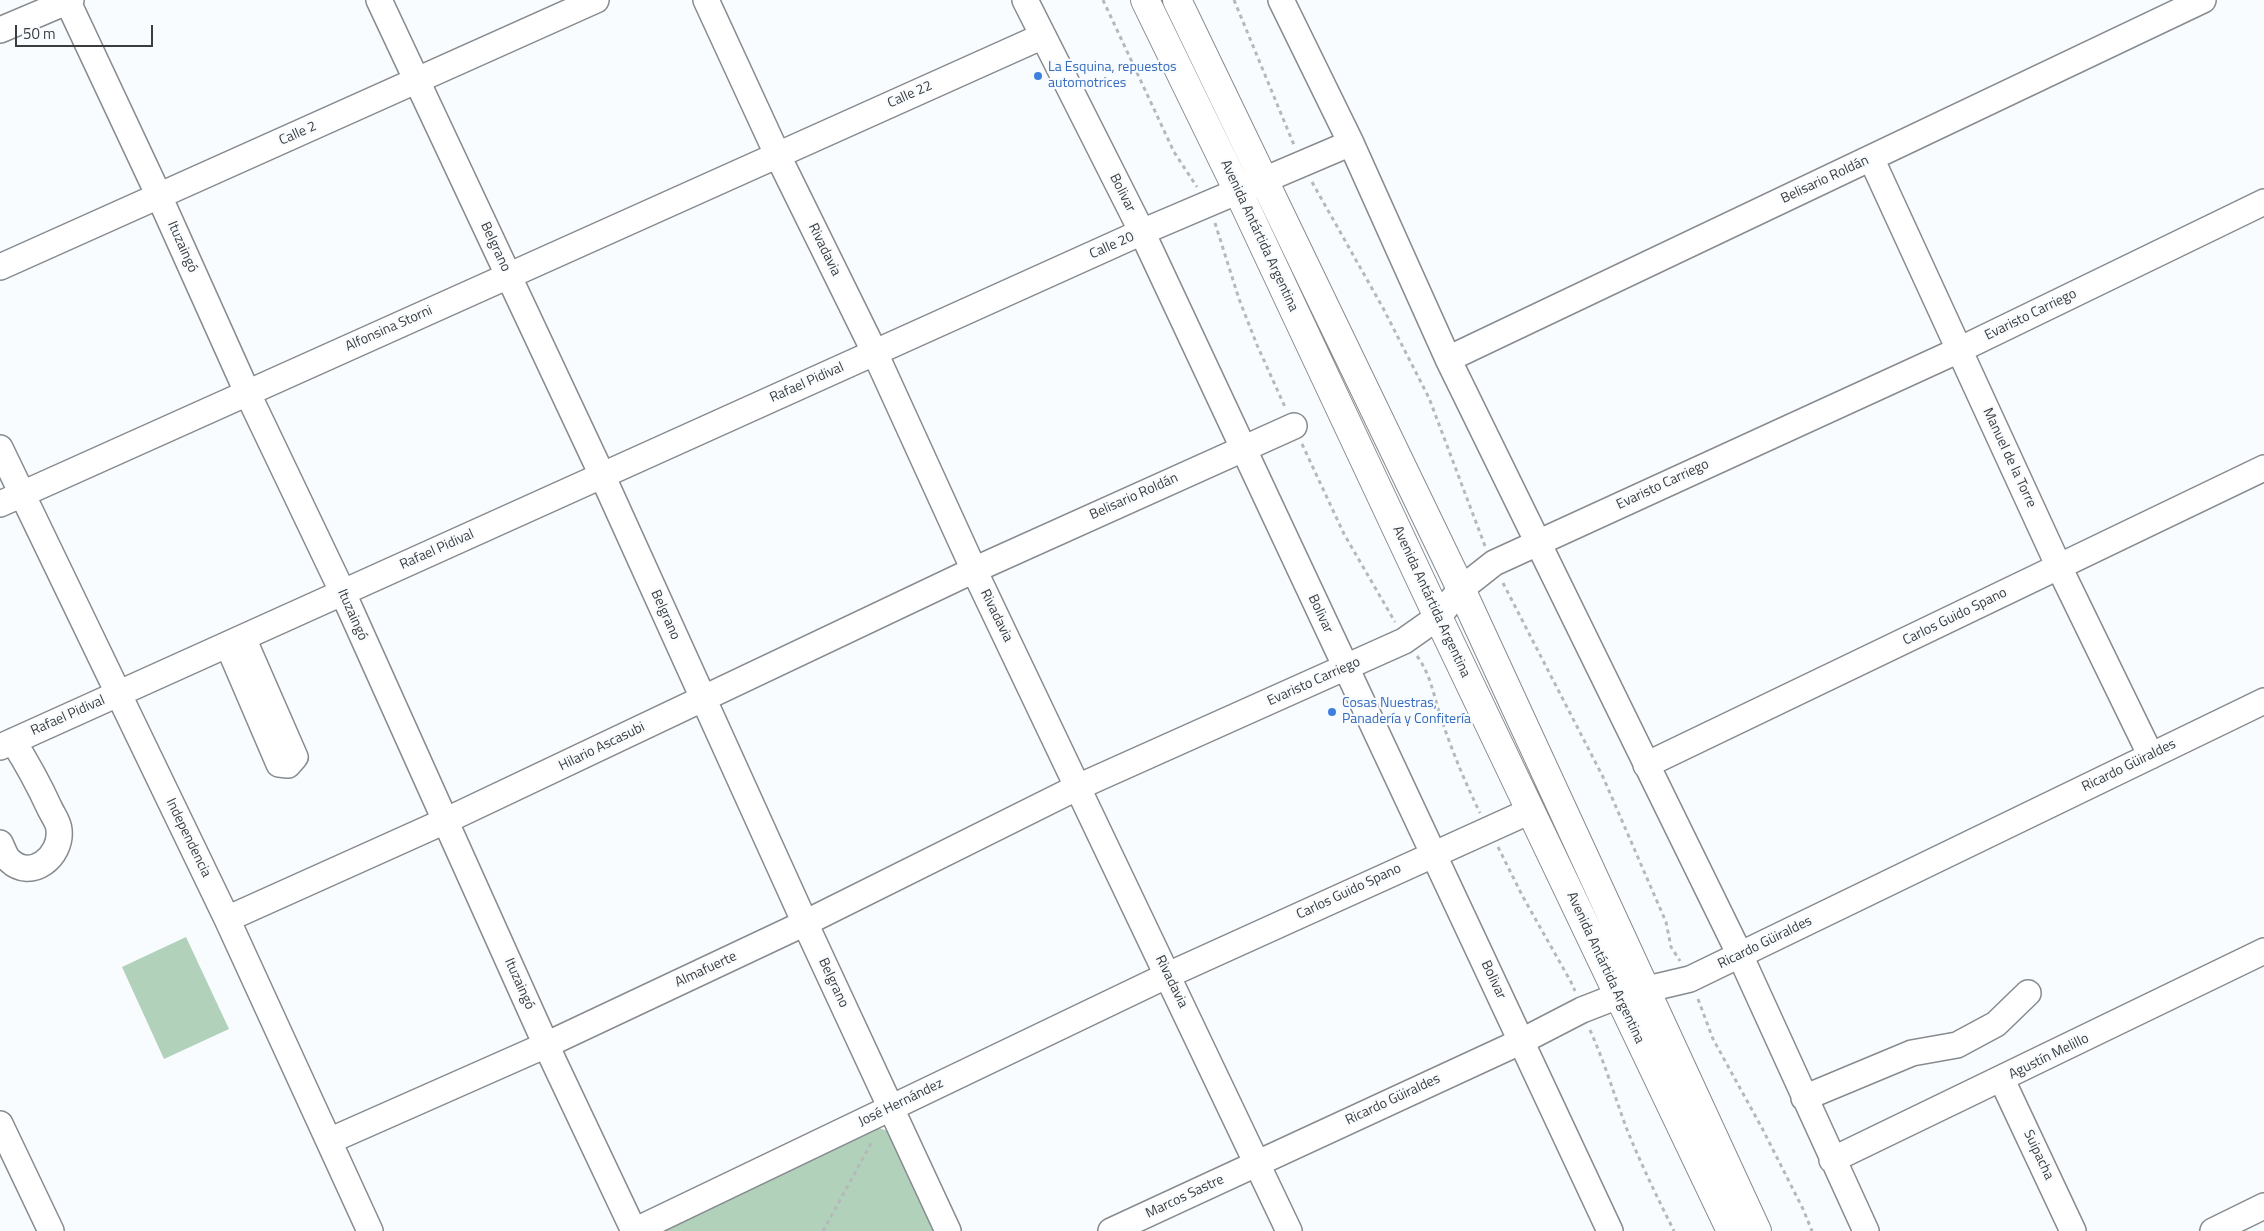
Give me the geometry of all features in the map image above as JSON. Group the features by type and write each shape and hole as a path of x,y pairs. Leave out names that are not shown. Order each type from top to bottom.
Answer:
{"main road":[{"name":"Avenida Antártida Argentina","path":"1145,0 1251,186 1461,589 1757,1231"},
{"name":"Avenida Antártida Argentina","path":"1177,0 1251,186 1438,617 1731,1231"}],"street":[{"path":"0,30 68,0"},
{"name":"Ituzaingó","path":"68,0 247,392 343,593 546,1045 634,1231"},
{"name":"Belgrano","path":"379,0 602,475 890,1109 948,1231"},
{"name":"Calle 2","path":"0,267 596,0"},
{"name":"Rivadavia","path":"706,0 777,154 875,353 974,570 1289,1231"},
{"name":"Bolivar","path":"1025,0 1142,232 1522,1041 1602,1228"},
{"path":"1281,0 1351,143 1448,359 1740,955 1866,1231"},
{"name":"Belisario Roldán","path":"1448,359 2203,0"},
{"name":"Calle 22","path":"777,154 1043,36"},
{"name":"Calle 20","path":"875,353 1142,232 1351,143"},
{"name":"Alfonsina Storni","path":"11,499 777,154"},
{"name":"Manuel de la Torre","path":"1871,158 2059,567 2151,756"},
{"name":"Evaristo Carriego","path":"1078,788 1346,668 1404,640 1438,617 1461,589 1494,563 1958,350 2264,202"},
{"name":"Rafael Pidival","path":"6,744 875,353"},
{"name":"Belisario Roldán","path":"974,570 1294,426"},
{"name":"Independencia","path":"0,448 11,499 119,694 227,919 370,1231"},
{"name":"Carlos Guido Spano","path":"1646,765 2264,468"},
{"name":"Hilario Ascasubi","path":"227,919 445,821 974,570"},
{"name":"Ricardo Güiraldes","path":"1258,1163 1522,1041 1582,1010 1618,996 1690,979 2264,701"},
{"path":"0,843 8,860 18,866 34,868 52,857 59,845 59,828 28,764 6,744"},
{"name":"Almafuerte","path":"329,1141 546,1045 805,923 1078,788"},
{"name":"Carlos Guido Spano","path":"1168,975 1530,811"},
{"name":"Agustín Melillo","path":"1832,1160 2002,1080 2264,951"},
{"name":"José Hernández","path":"634,1231 1168,975"},
{"path":"1804,1098 1912,1053 1957,1045 1996,1024 2028,994"},
{"name":"Suipacha","path":"2002,1080 2073,1231"},
{"path":"0,1124 51,1231"},
{"name":"Marcos Sastre","path":"1112,1231 1258,1163"},
{"path":"2213,1231 2264,1206"}],"path":[{"path":"1103,0 1174,152 1209,204 1239,299 1256,345 1348,542 1404,640 1419,659 1430,680 1441,719 1462,774 1523,897 1571,982 1575,993"},
{"path":"1234,0 1272,86 1302,164 1383,308 1429,398 1479,534 1603,777 1666,922 1672,947 1683,965"},
{"path":"1696,993 1712,1039 1762,1128 1803,1209 1812,1231"},
{"path":"1588,1024 1601,1054 1626,1127 1674,1231"},
{"path":"822,1231 890,1109"}],"green space":[{"path":"186,937 229,1029 164,1059 122,967"},
{"path":"876,1127 891,1132 937,1231 658,1231"}],"place":[{"name":"La Esquina, repuestos automotrices","path":"1038,76"},
{"name":"Cosas Nuestras, Panadería y Confitería","path":"1332,712"}]}
